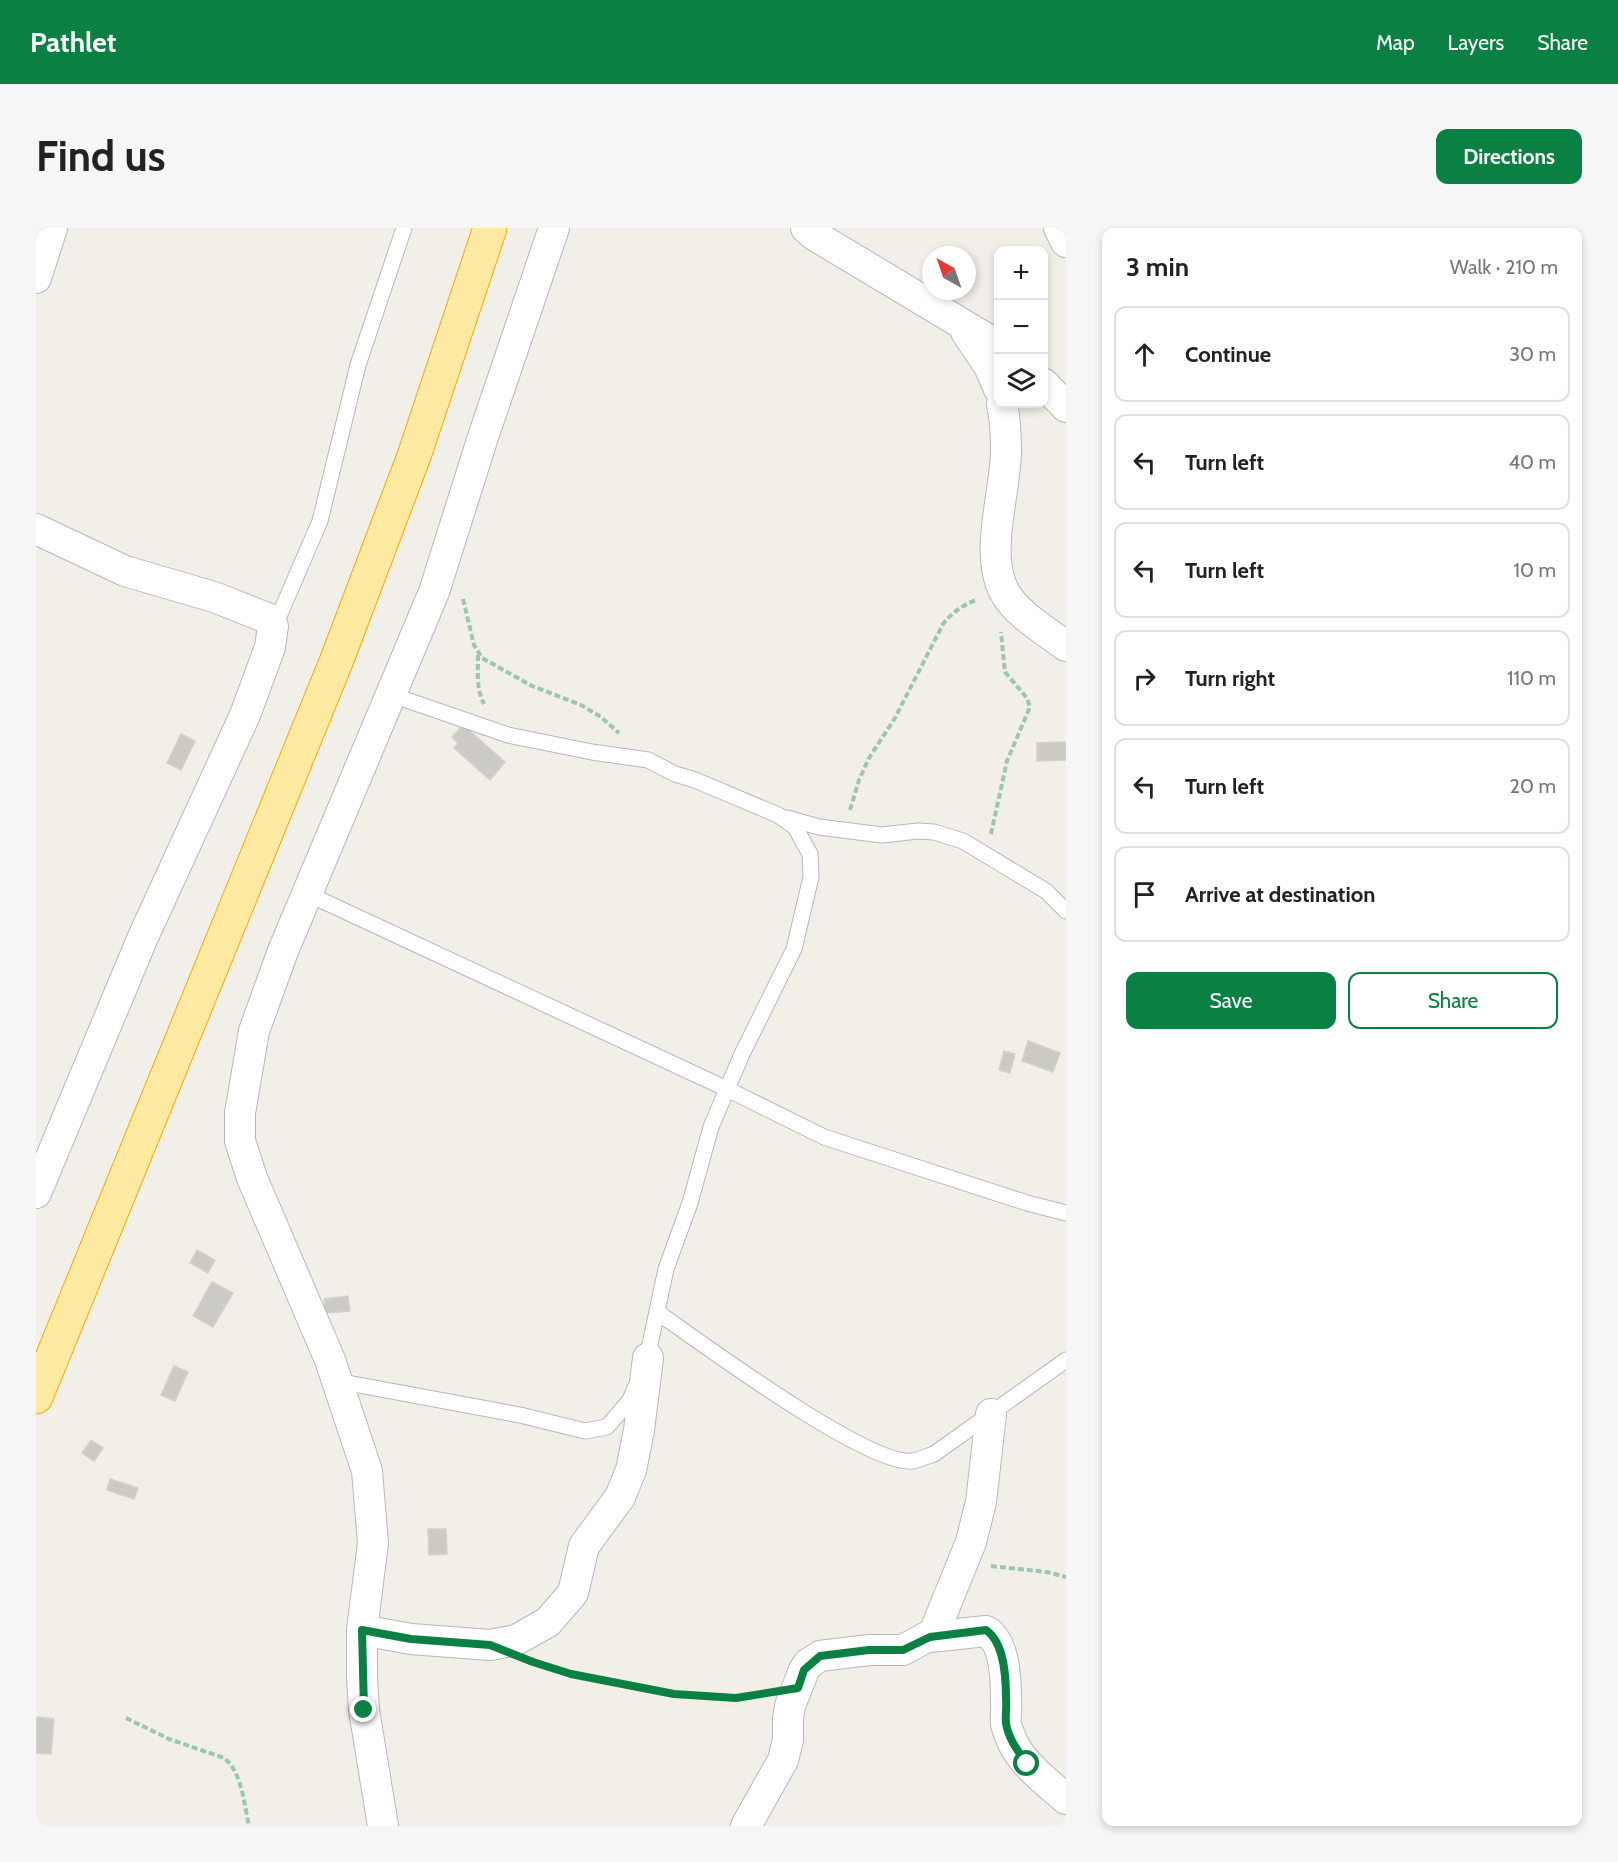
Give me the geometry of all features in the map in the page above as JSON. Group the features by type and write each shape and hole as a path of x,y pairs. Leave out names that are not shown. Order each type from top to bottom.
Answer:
{"highway":[{"path":"36,1397 336,662 414,456 490,228"}],"street":[{"path":"36,278 52,228"},
{"path":"383,1826 364,1710 362,1630 373,1544 367,1471 330,1360 252,1178 240,1141 240,1113 254,1031 284,951 434,592 472,470 554,228"},
{"path":"806,228 876,274 994,343"},
{"path":"1059,228 1066,242"},
{"path":"959,322 989,366 994,378"},
{"path":"1048,388 1066,407"},
{"path":"1002,408 1006,450 995,548 999,577 1011,601 1030,619 1066,646"},
{"path":"36,529 125,571 213,597 267,618 272,623 273,630 263,669 245,715 143,937 37,1186"},
{"path":"362,1630 411,1639 490,1645 516,1640 548,1622 573,1593 584,1546 620,1497 631,1470 639,1430 648,1358"},
{"path":"930,1637 938,1627 972,1542 981,1502 991,1414"},
{"path":"746,1826 783,1760 788,1740 790,1706 804,1670 820,1656 869,1650 903,1650 930,1637 986,1630 994,1637 1003,1666 1006,1723 1013,1743 1027,1764 1066,1800"}],"lane":[{"path":"273,630 320,522 358,365 404,228"},
{"path":"392,695 508,735 592,752 648,760 675,774 695,780 778,815 819,827 882,835 918,831 934,832 963,841 1046,891 1066,911"},
{"path":"337,1381 520,1415 585,1431 607,1427 630,1400 648,1358 666,1269 690,1203 711,1127 742,1054 794,949 811,877 810,854 803,837 795,827 778,815"},
{"path":"308,894 727,1089 824,1137 1066,1214"},
{"path":"657,1312 759,1383 851,1440 886,1456 911,1461 934,1454 1066,1360"}],"path":[{"path":"844,831 868,758 895,718 943,624 961,606 1000,594 999,577"},
{"path":"462,596 478,654 480,696 508,735"},
{"path":"986,855 1007,761 1030,707 1027,698 1005,672 1000,626"},
{"path":"478,654 493,665 532,686 580,705 601,717 625,737"},
{"path":"964,1562 1047,1572 1066,1577"},
{"path":"533,1662 571,1674 674,1694 736,1698 798,1688"},
{"path":"126,1718 169,1739 224,1758 229,1762 236,1773 249,1826"}],"building":[{"path":"463,725 505,762 490,780 454,748 458,743 452,737"},
{"path":"181,734 195,741 181,770 167,763"},
{"path":"1066,742 1066,760 1037,761 1037,743"},
{"path":"1028,1041 1060,1053 1053,1072 1022,1061"},
{"path":"1004,1051 1015,1054 1010,1073 999,1070"},
{"path":"197,1250 215,1260 208,1273 190,1263"},
{"path":"212,1282 233,1293 213,1327 193,1316"},
{"path":"348,1296 350,1311 326,1313 324,1299"},
{"path":"174,1366 188,1372 175,1401 161,1395"},
{"path":"91,1440 103,1448 94,1461 82,1453"},
{"path":"110,1479 138,1488 134,1499 107,1490"},
{"path":"428,1529 446,1529 447,1554 429,1555"},
{"path":"37,1717 54,1719 51,1754 36,1753"}],"route":[{"path":"364,1710 362,1630 411,1639 490,1645 571,1674 674,1694 736,1698 798,1688 808,1664 820,1656 869,1650 903,1650 930,1637 986,1630 997,1642 1003,1666 1006,1723 1013,1743 1027,1764"}]}
